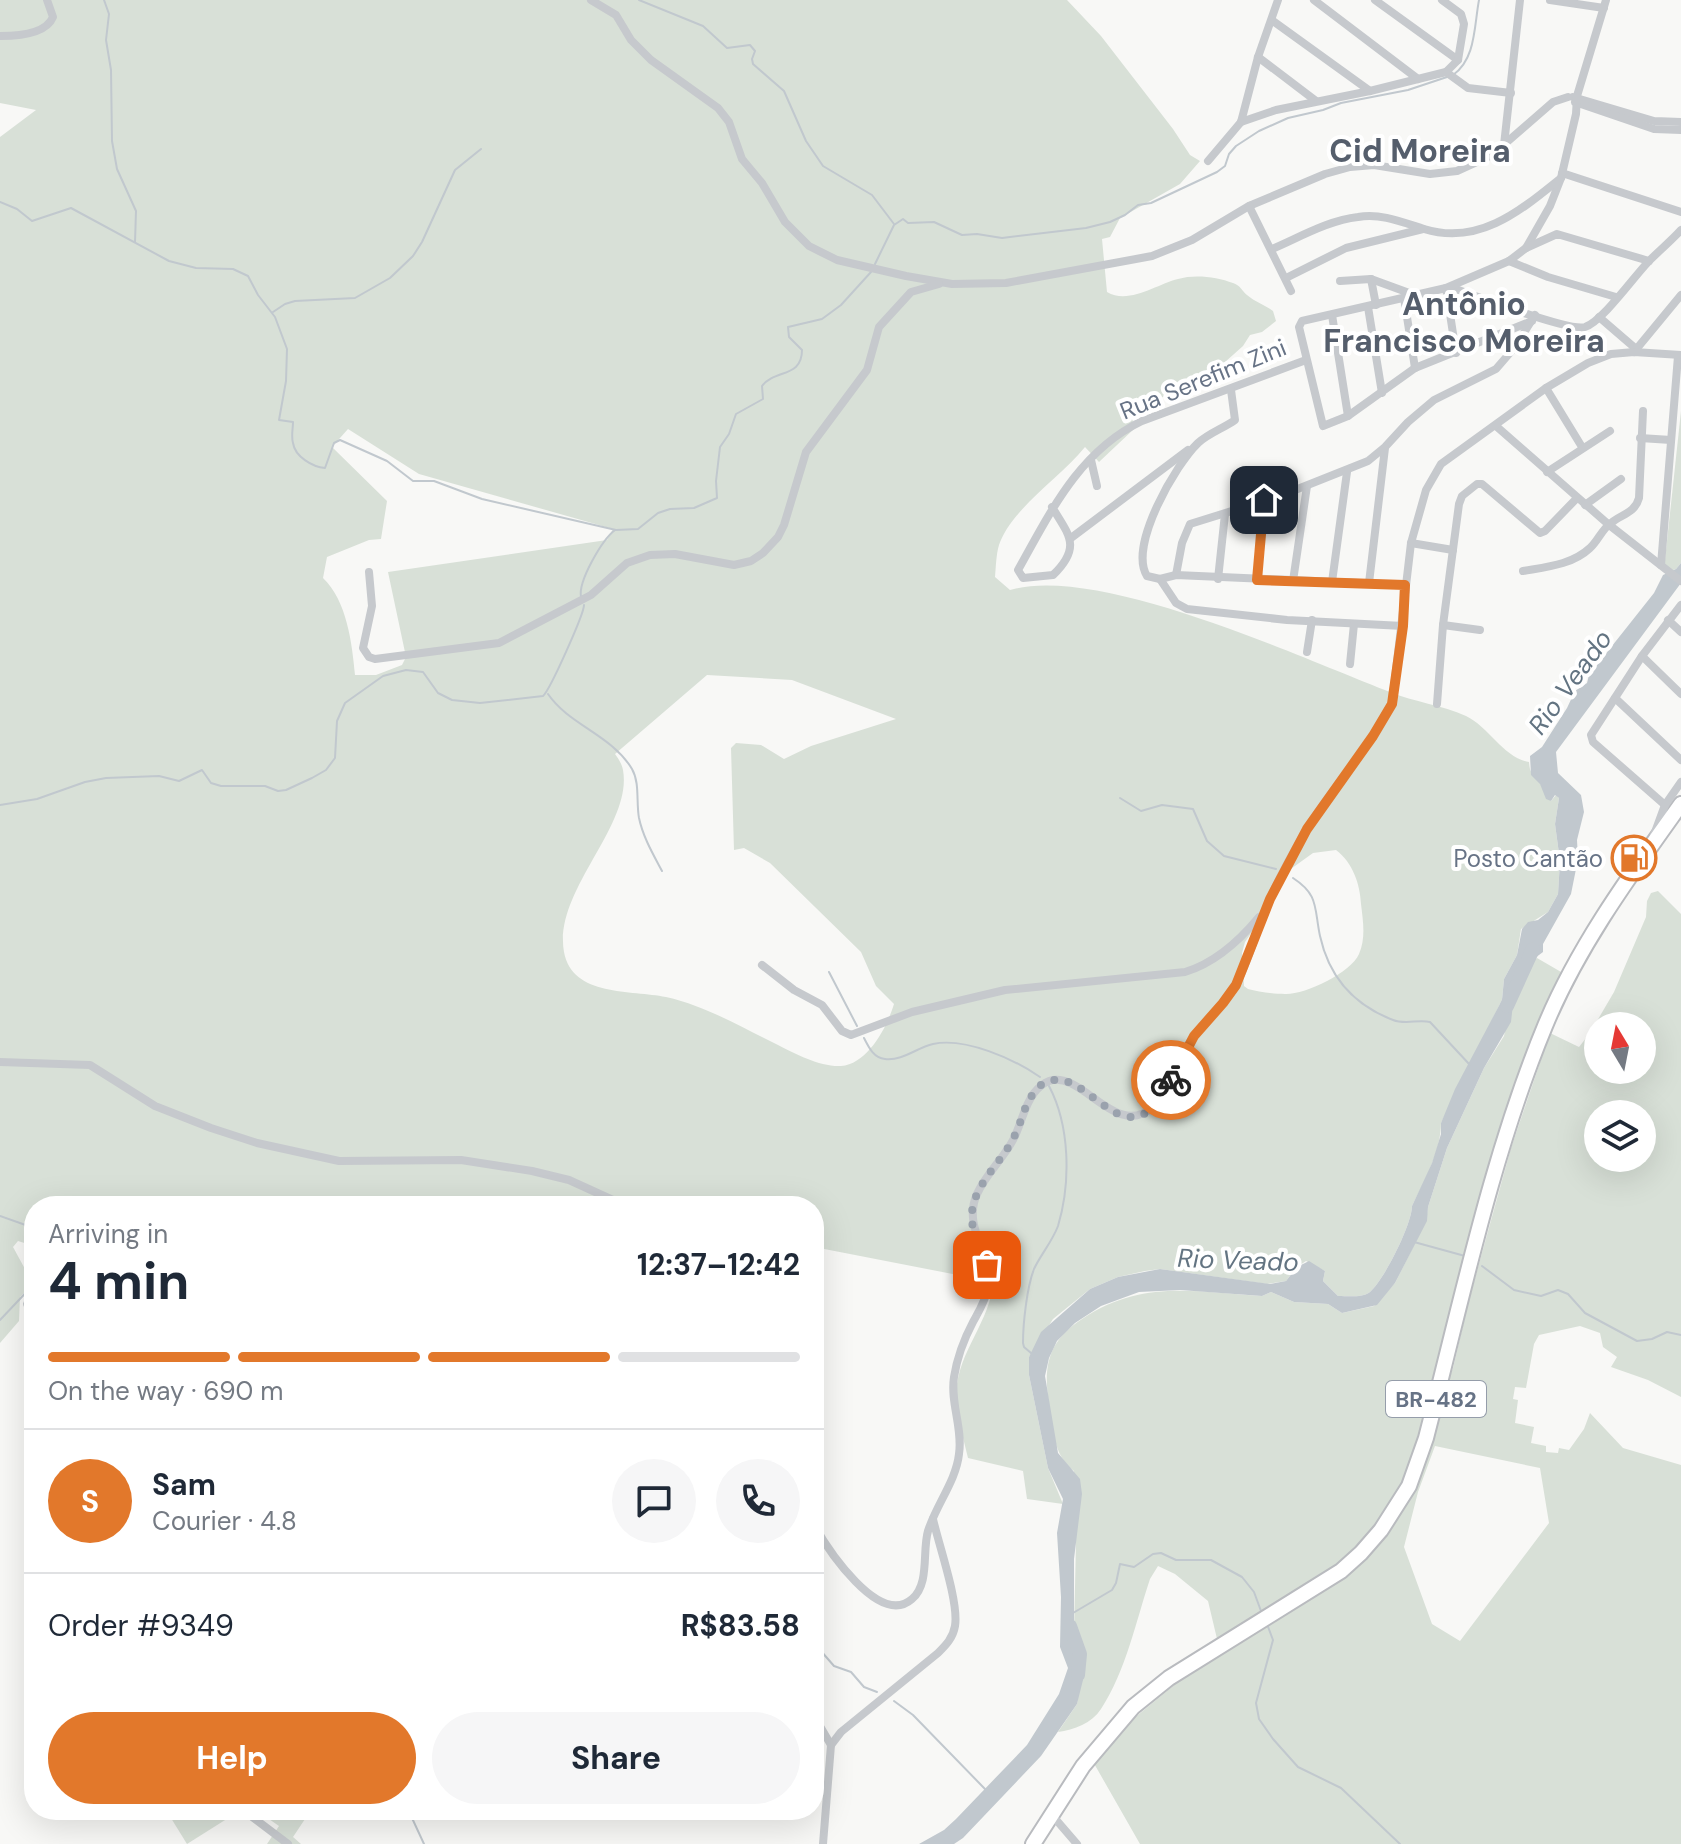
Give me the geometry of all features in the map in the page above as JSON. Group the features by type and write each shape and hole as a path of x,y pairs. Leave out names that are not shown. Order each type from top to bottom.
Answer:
{"highway":[{"name":"BR-482","path":"1033,1844 1091,1756 1133,1707 1169,1678 1341,1571 1381,1530 1409,1486 1426,1438 1513,1113 1545,1023 1589,939 1681,804"}],"street":[{"path":"0,36 35,31 49,25 53,17 47,0"},
{"path":"591,0 616,15 631,40 651,60 718,108 729,122 742,159 762,183 785,222 809,246 837,260 944,283 1006,283 1136,260 1192,240 1249,206 1325,174 1350,167 1374,165 1419,173 1443,173 1480,162 1553,102 1574,99 1654,121 1681,122"},
{"path":"1241,122 1258,57 1278,0"},
{"path":"1314,0 1418,79"},
{"path":"1375,0 1458,60"},
{"path":"1208,161 1241,122 1258,114 1446,73 1458,60 1464,24 1461,14 1442,0"},
{"path":"1504,145 1520,0"},
{"path":"1526,248 1550,206 1562,176 1574,99 1605,4 1550,0"},
{"path":"1273,21 1370,91"},
{"path":"1258,57 1316,101"},
{"path":"1446,73 1461,85 1511,93"},
{"path":"1574,99 1654,129 1681,130"},
{"path":"1562,176 1681,212"},
{"path":"1272,249 1357,217 1383,217 1454,234 1486,229 1527,206 1562,176"},
{"path":"1249,206 1291,291"},
{"path":"1286,278 1346,248 1423,229"},
{"path":"1448,287 1534,318 1574,327 1589,325 1681,230"},
{"path":"1534,318 1415,368 1348,416 1326,427 1322,425 1299,327 1302,321 1448,287 1509,261 1526,248 1560,233 1649,261"},
{"path":"1509,261 1548,277 1616,297"},
{"path":"1340,281 1371,279 1415,295"},
{"path":"1371,279 1382,393"},
{"path":"369,572 372,606 363,648 369,657 375,659 499,643 591,595 627,563 650,555 675,554 727,565 751,561 778,537 806,452 867,370 879,327 911,292 944,283"},
{"path":"1448,287 1456,353"},
{"path":"1634,350 1677,304 1681,295"},
{"path":"1404,298 1415,368"},
{"path":"1332,315 1348,416"},
{"path":"1599,317 1634,350"},
{"path":"1176,575 1182,543 1190,524 1347,472 1368,461 1434,400 1496,369 1534,318"},
{"path":"824,1541 836,1560 876,1599 900,1604 912,1600 921,1586 927,1532 958,1464 960,1449 953,1392 954,1374 988,1287 987,1265 972,1218 972,1207 984,1182 1015,1136 1033,1093 1048,1081 1062,1081 1126,1116 1144,1113 1155,1105 1194,1036 1236,985 1265,910 1307,829 1378,729 1392,704 1411,543 1421,502 1441,464 1546,388 1588,363 1611,354 1634,350 1679,355 1661,565"},
{"name":"Rua Serefim Zini","path":"1071,538 1070,549 1053,575 1034,579 1019,575 1018,570 1066,486 1105,446 1130,426 1306,360"},
{"path":"1546,388 1582,447"},
{"path":"1052,507 1071,538 1199,442 1235,420 1231,390"},
{"path":"1523,571 1578,557 1590,548 1608,524 1634,509 1640,489 1643,411"},
{"path":"1496,426 1585,505 1681,581"},
{"path":"1547,472 1610,431"},
{"path":"1640,438 1671,440"},
{"path":"1199,442 1170,480 1152,520 1143,569 1147,576 1160,579 1176,575 1405,585"},
{"path":"1369,583 1385,447"},
{"path":"1091,460 1097,486"},
{"path":"1332,582 1347,472"},
{"path":"1585,505 1621,479"},
{"path":"1437,704 1443,625 1462,496 1477,484 1485,485 1540,533 1577,498"},
{"path":"1293,581 1307,486"},
{"path":"1257,580 1264,500"},
{"path":"1218,579 1225,514"},
{"path":"1411,543 1453,550"},
{"path":"1160,579 1182,608 1403,626"},
{"path":"1665,805 1593,742 1591,735 1642,656 1681,605"},
{"path":"1307,652 1312,620"},
{"path":"1668,620 1681,632"},
{"path":"1350,664 1354,624"},
{"path":"1443,625 1480,630"},
{"path":"1642,656 1681,694"},
{"path":"1615,698 1681,760"},
{"path":"1651,846 1665,805 1681,782"},
{"path":"762,965 794,990 822,1005 842,1031 851,1035 912,1012 1005,990 1185,972 1228,948 1265,910"},
{"path":"0,1062 90,1065 155,1106 257,1143 339,1161 461,1160 569,1180 604,1196"},
{"path":"823,1844 831,1745 841,1732 938,1653 950,1640 955,1627 955,1610 933,1519"},
{"path":"824,1733 831,1745"},
{"path":"1052,1815 1077,1844"},
{"path":"256,1820 288,1844"}],"shaded area":[{"path":"0,0 1067,0 1101,36 1190,155 1200,161 1180,184 1120,218 1110,237 1102,239 1107,292 1134,295 1185,277 1213,278 1237,285 1273,311 1276,321 1262,332 1250,335 1210,379 1129,410 1135,428 1099,462 1085,447 1025,506 1005,531 998,549 995,577 1010,590 1048,586 1094,590 1146,602 1200,618 1399,695 1457,712 1482,727 1512,755 1529,762 1547,797 1551,801 1556,795 1559,798 1555,824 1560,861 1558,894 1548,912 1521,929 1517,955 1504,979 1502,1000 1441,1123 1435,1155 1412,1206 1402,1238 1376,1286 1363,1295 1338,1296 1323,1281 1325,1271 1306,1261 1286,1281 1267,1284 1160,1269 1118,1277 1090,1289 1053,1319 1029,1357 1029,1375 1048,1468 1063,1504 1027,1499 1023,1471 968,1458 957,1412 957,1384 965,1356 989,1303 994,1273 968,1277 824,1249 824,1196 24,1196 24,1243 18,1241 13,1247 24,1267 24,1293 20,1297 19,1321 0,1343 0,137 36,110 0,103","holes":["348,429 419,474 613,529 607,540 388,572 406,657 402,665 376,675 355,675 343,610 323,578 327,557 369,540 381,539 387,501 332,447","707,675 792,680 896,719 811,746 784,759 761,745 736,743 731,748 734,850 744,848 770,863 861,952 876,986 894,1004 875,1043 851,1064 833,1066 817,1062 695,1006 666,997 605,989 579,977 569,967 564,952 564,929 570,906 606,836 623,791 623,770 615,754","1336,850 1347,861 1359,889 1363,923 1363,942 1359,954 1337,975 1303,991 1281,994 1248,989 1244,986 1242,953 1245,942 1288,871 1313,853"]},
{"path":"1681,411 1681,563 1668,572 1664,569"},
{"path":"1681,563 1681,583 1556,752 1558,773 1581,795 1584,812 1577,840 1578,859 1571,894 1543,944 1543,952 1523,967 1516,977 1511,1022 1484,1068 1447,1148 1428,1207 1427,1221 1395,1283 1377,1305 1342,1313 1328,1304 1294,1302 1271,1292 1262,1296 1180,1290 1139,1292 1101,1306 1075,1323 1057,1341 1045,1376 1058,1453 1080,1479 1082,1494 1074,1559 1074,1631 1083,1667 1077,1704 1041,1756 963,1838 954,1844 919,1844 956,1819 1027,1745 1059,1694 1068,1668 1060,1647 1057,1533 1063,1499 1048,1468 1029,1375 1029,1357 1041,1332 1090,1289 1118,1277 1160,1269 1270,1284 1286,1281 1297,1267 1309,1261 1325,1271 1323,1281 1338,1296 1363,1295 1376,1286 1402,1238 1412,1206 1432,1163 1441,1134 1441,1123 1455,1089 1502,1000 1504,979 1517,955 1522,929 1528,922 1538,920 1548,912 1558,894 1560,861 1555,824 1559,798 1555,795 1551,801 1546,799 1540,784 1531,775 1530,756 1542,747 1575,691 1587,683 1589,675 1654,593 1663,575"},
{"path":"1658,891 1681,914 1681,1397 1648,1380 1611,1367 1617,1357 1603,1347 1600,1333 1580,1326 1539,1335 1534,1344 1526,1388 1515,1387 1513,1399 1518,1400 1515,1423 1534,1427 1531,1443 1546,1446 1546,1452 1558,1453 1559,1448 1569,1450 1584,1429 1590,1413 1623,1448 1681,1465 1681,1844 1140,1844 1092,1760 1109,1739 1179,1681 1338,1582 1368,1555 1395,1521 1453,1368 1511,1148 1550,1033 1579,1047 1584,1041 1584,1084 1656,1084 1656,1012 1602,1012 1646,917 1651,893","holes":["1435,1446 1540,1468 1549,1523 1460,1641 1432,1624 1404,1547 1418,1492"]},
{"path":"1537,958 1568,976 1533,1053 1413,1462 1391,1508 1356,1554 1218,1643 1208,1601 1175,1574 1158,1566 1150,1579 1124,1662 1101,1709 1082,1725 1058,1732 1077,1704 1083,1667 1074,1631 1074,1471 1058,1449 1047,1390 1048,1366 1055,1346 1071,1327 1104,1306 1147,1293 1191,1291 1262,1296 1271,1292 1294,1302 1328,1304 1342,1313 1374,1306 1395,1283 1426,1221 1447,1148 1484,1068 1504,1036 1516,977 1523,967"},
{"path":"172,1820 225,1820 187,1844"},
{"path":"270,1820 304,1820 293,1837 301,1844 267,1844 279,1826"}],"waterway":[{"path":"104,0 109,14 106,40 111,70 112,141 117,169 136,211 135,242"},
{"path":"639,0 703,26 727,48 750,45 755,51 753,64 784,91 806,141 823,166 872,195 894,224"},
{"path":"1453,75 1461,68 1470,51 1479,0"},
{"path":"875,264 894,225 903,219 908,223 934,222 962,235 1002,238 1086,228 1110,222 1138,205 1151,203 1217,172 1225,166 1236,146 1288,118 1341,103 1408,90 1447,77"},
{"path":"273,312 295,301 355,298 390,278 413,256 422,242 455,170 481,149"},
{"path":"0,202 17,209 32,221 71,208 169,261 196,268 233,269 248,276 275,317 287,349 286,381 279,420 293,422 294,448 315,466 325,468 334,443 340,440 387,461 413,481 434,481 482,499 616,530 638,529 658,513 694,508 717,498 720,447 729,434 736,414 763,399 762,386 793,369 801,359 802,350 789,337 788,327 822,319 841,305 871,272"},
{"path":"581,597 583,581 592,561 615,530"},
{"path":"0,805 37,799 106,778 159,776 179,781 202,770 211,783 221,786 265,786 278,791 286,790 326,770 335,758 337,721 345,703 383,676 406,670 423,672 438,693 452,700 480,703 543,696 566,652 584,605"},
{"path":"548,694 567,714 613,747 632,769 641,825 662,871"},
{"path":"1120,798 1141,811 1162,805 1193,809 1207,841 1224,856 1276,869"},
{"path":"1293,878 1311,896 1324,951 1345,988 1366,1006 1393,1020 1430,1022 1470,1065"},
{"name":"Rio Veado","path":"1507,1006 1533,949"},
{"path":"829,972 857,1026"},
{"path":"864,1038 872,1052 881,1058 898,1058 933,1044 960,1044 1003,1057 1040,1077"},
{"path":"1031,1353 1023,1343 1029,1285 1034,1269 1058,1226 1065,1191 1065,1136 1049,1086"},
{"path":"0,1216 24,1224"},
{"path":"1414,1242 1465,1256"},
{"path":"1482,1266 1514,1290 1541,1296 1558,1290 1568,1294 1585,1313 1637,1341 1667,1332 1681,1335"},
{"path":"0,1320 24,1295"},
{"path":"1073,1613 1112,1590 1120,1564 1134,1567 1153,1554 1161,1553 1176,1560 1211,1560 1242,1577 1254,1592 1261,1611"},
{"path":"1267,1624 1273,1640 1256,1703 1259,1719 1298,1767 1341,1788 1400,1844"},
{"name":"Rio Veado","path":"1070,1626 1080,1654 1078,1675"},
{"path":"824,1654 834,1666 851,1672 864,1687 877,1692"},
{"path":"894,1701 913,1715 985,1789"},
{"path":"413,1820 424,1844"}],"way so far":[{"path":"987,1265 974,1229 972,1207 984,1182 1015,1136 1029,1101 1040,1085 1048,1081 1062,1081 1120,1115 1135,1116 1155,1105 1171,1080"}],"place":[{"name":"Posto Cantão","path":"1634,858"}],"district":[{"name":"Cid Moreira","path":"1420,151"},
{"name":"Antônio Francisco Moreira","path":"1464,322"}],"route":[{"path":"1171,1080 1194,1036 1236,985 1274,889 1307,829 1383,722 1392,704 1403,626 1405,585 1257,580 1264,500"}]}
